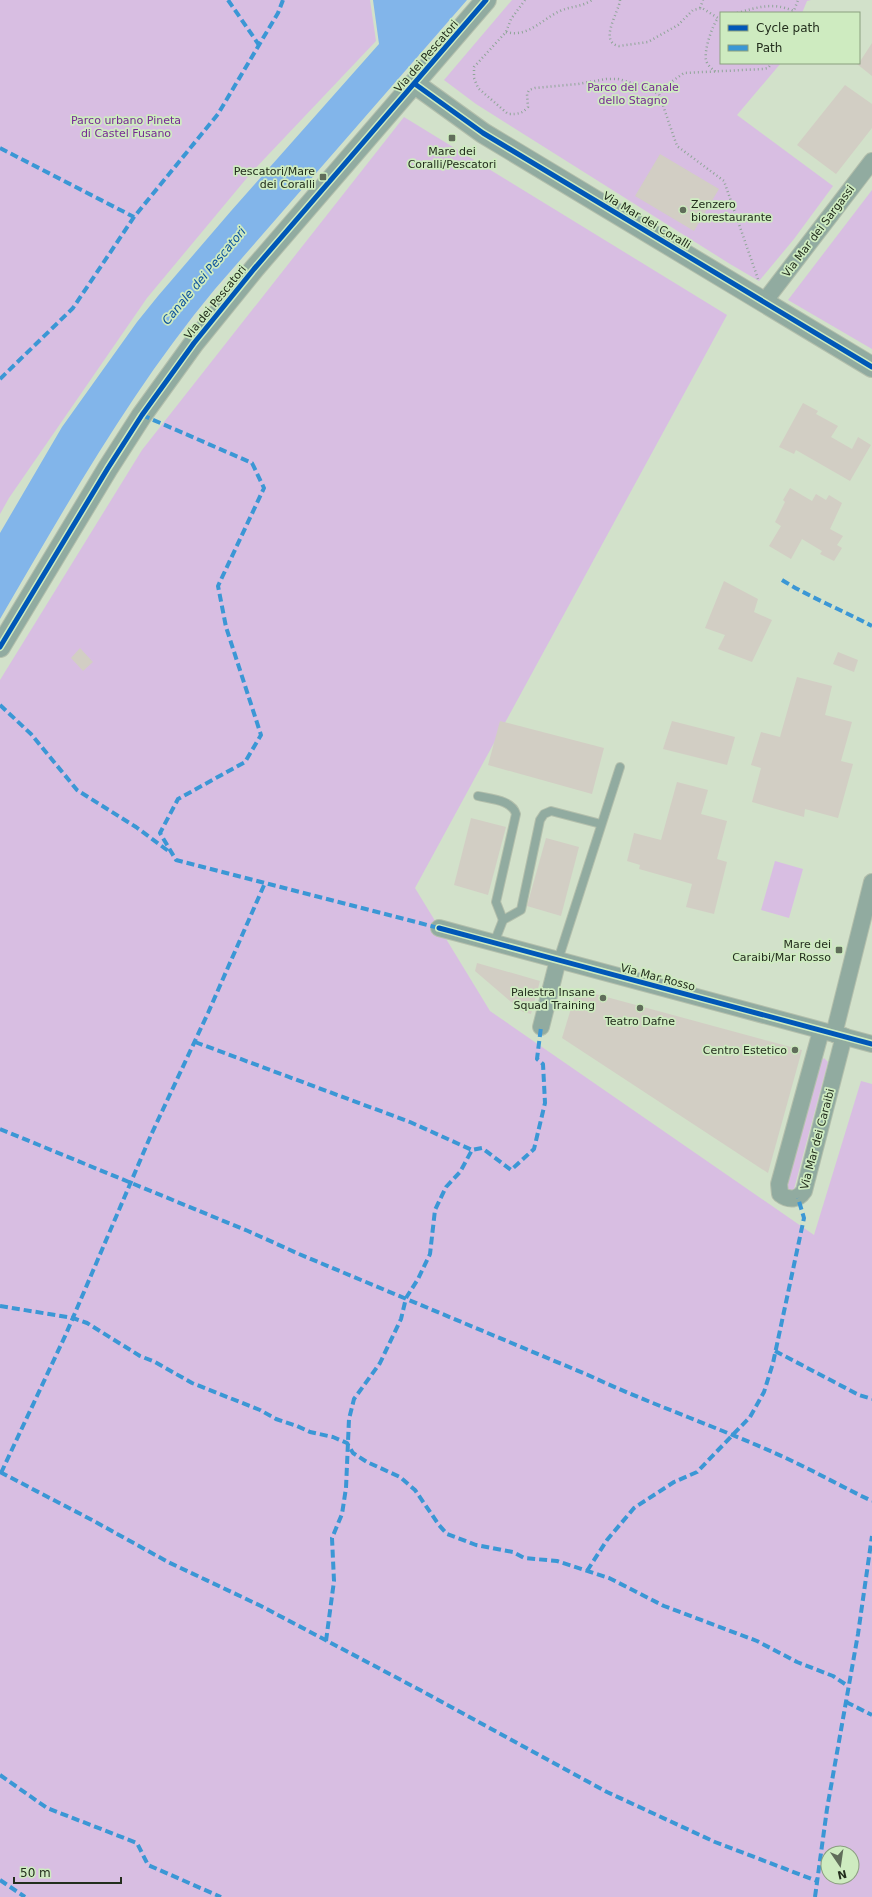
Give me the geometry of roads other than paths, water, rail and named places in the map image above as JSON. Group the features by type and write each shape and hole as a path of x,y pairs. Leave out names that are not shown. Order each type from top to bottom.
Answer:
{"street":[{"name":"Via dei Pescatori","path":"0,647 108,468 146,409 194,343 250,274 486,0"},
{"name":"Via Mar dei Coralli","path":"415,84 470,125 765,301 872,367"},
{"name":"Via Mar dei Sargassi","path":"765,301 872,161"},
{"name":"Via Mar dei Caraibi","path":"833,1034 779,1184 780,1194 788,1199 798,1198 804,1191 833,1034 872,882"},
{"name":"Via Mar Rosso","path":"439,928 494,944 872,1044"},
{"path":"541,1027 558,960"}],"lane":[{"path":"558,960 620,767"},
{"path":"478,796 510,804 515,808 516,814 496,902 503,920"},
{"path":"494,944 503,920 521,910 540,820 544,814 551,811 601,824"}],"water":[{"name":"Canale dei Pescatori","path":"373,0 467,0 215,289 184,328 127,408 75,492 0,619 0,533 62,427 137,322 158,296 379,44"}],"place":[{"name":"Mare dei Coralli/Pescatori","path":"452,138"},
{"name":"Pescatori/Mare dei Coralli","path":"323,177"},
{"name":"Zenzero biorestaurante","path":"683,210"},
{"name":"Mare dei Caraibi/Mar Rosso","path":"839,950"},
{"name":"Palestra Insane Squad Training","path":"603,998"},
{"name":"Teatro Dafne","path":"640,1008"},
{"name":"Centro Estetico","path":"795,1050"}],"park label":[{"name":"Parco del Canale dello Stagno","path":"633,93"},
{"name":"Parco urbano Pineta di Castel Fusano","path":"126,126"}]}
